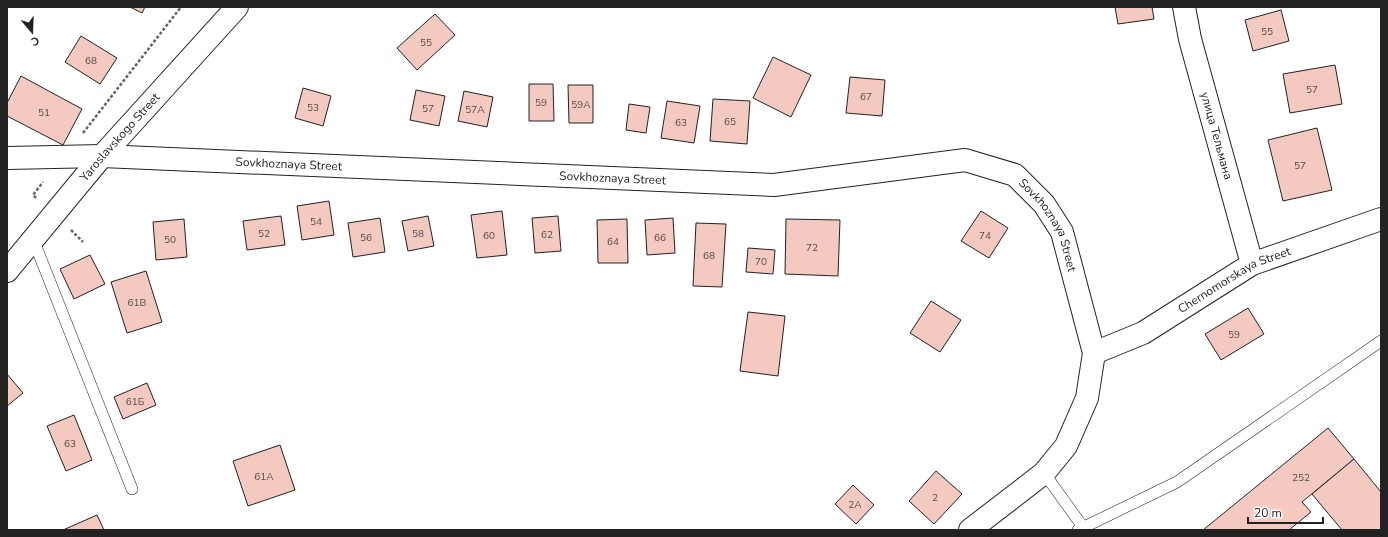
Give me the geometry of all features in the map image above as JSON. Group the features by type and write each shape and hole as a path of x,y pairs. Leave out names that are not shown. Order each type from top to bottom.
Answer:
{"street":[{"name":"Yaroslavskogo Street","path":"7,271 102,156 237,7"},
{"name":"улица Тельмана","path":"1184,7 1190,39 1252,264"},
{"name":"Sovkhoznaya Street","path":"7,158 102,156 774,185 965,160 1015,175 1044,204 1062,232 1094,353"},
{"name":"Chernomorskaya Street","path":"1094,353 1143,333 1252,264 1381,219"},
{"path":"970,530 1044,473 1066,446 1087,398 1094,353"}],"lane":[{"path":"33,239 132,488"},
{"path":"1044,473 1080,528 1177,482 1379,345"}],"building":[{"path":"130,7 145,7 142,13"},
{"path":"1115,7 1152,7 1154,19 1118,24"},
{"path":"1281,10 1289,41 1253,51 1245,20"},
{"path":"435,14 455,35 417,70 397,48"},
{"path":"81,36 117,58 100,84 65,62"},
{"path":"773,57 811,75 791,117 753,98"},
{"path":"1335,65 1342,104 1290,113 1283,74"},
{"path":"21,76 82,109 63,145 7,116 7,103"},
{"path":"850,77 885,80 882,116 846,113"},
{"path":"529,84 553,84 554,121 529,121"},
{"path":"568,85 593,85 593,123 569,123"},
{"path":"303,88 331,96 323,126 295,118"},
{"path":"416,90 445,96 439,126 410,120"},
{"path":"464,91 493,97 487,127 458,121"},
{"path":"713,99 750,101 747,144 710,141"},
{"path":"667,101 700,106 694,143 661,138"},
{"path":"629,104 650,107 646,133 626,130"},
{"path":"1317,128 1332,190 1283,201 1268,140"},
{"path":"329,201 334,235 302,240 297,206"},
{"path":"502,211 507,255 477,258 471,215"},
{"path":"981,211 1008,228 989,258 961,241"},
{"path":"281,216 285,245 247,250 243,221"},
{"path":"428,216 434,246 408,251 402,221"},
{"path":"558,216 561,251 535,253 532,218"},
{"path":"380,218 385,252 353,257 348,223"},
{"path":"673,218 675,253 647,255 645,220"},
{"path":"184,219 187,257 156,260 153,222"},
{"path":"627,219 628,263 598,263 597,220"},
{"path":"786,219 840,220 838,276 785,274"},
{"path":"696,223 726,224 722,287 693,286"},
{"path":"748,248 775,250 773,274 746,272"},
{"path":"90,255 105,284 74,299 60,269"},
{"path":"146,271 162,322 127,333 111,282"},
{"path":"931,301 961,320 940,352 910,333"},
{"path":"1248,308 1264,334 1221,360 1205,334"},
{"path":"748,312 785,316 778,376 740,371"},
{"path":"7,374 23,393 7,406"},
{"path":"147,383 156,405 123,419 114,397"},
{"path":"74,415 92,460 66,471 47,426"},
{"path":"1328,428 1354,459 1302,502 1311,512 1289,530 1203,530"},
{"path":"280,445 295,490 248,506 233,461"},
{"path":"1354,459 1381,492 1381,530 1342,530 1312,494"},
{"path":"936,471 962,494 934,524 909,501"},
{"path":"853,485 874,505 856,524 835,504"},
{"path":"97,515 104,530 63,530"}]}
